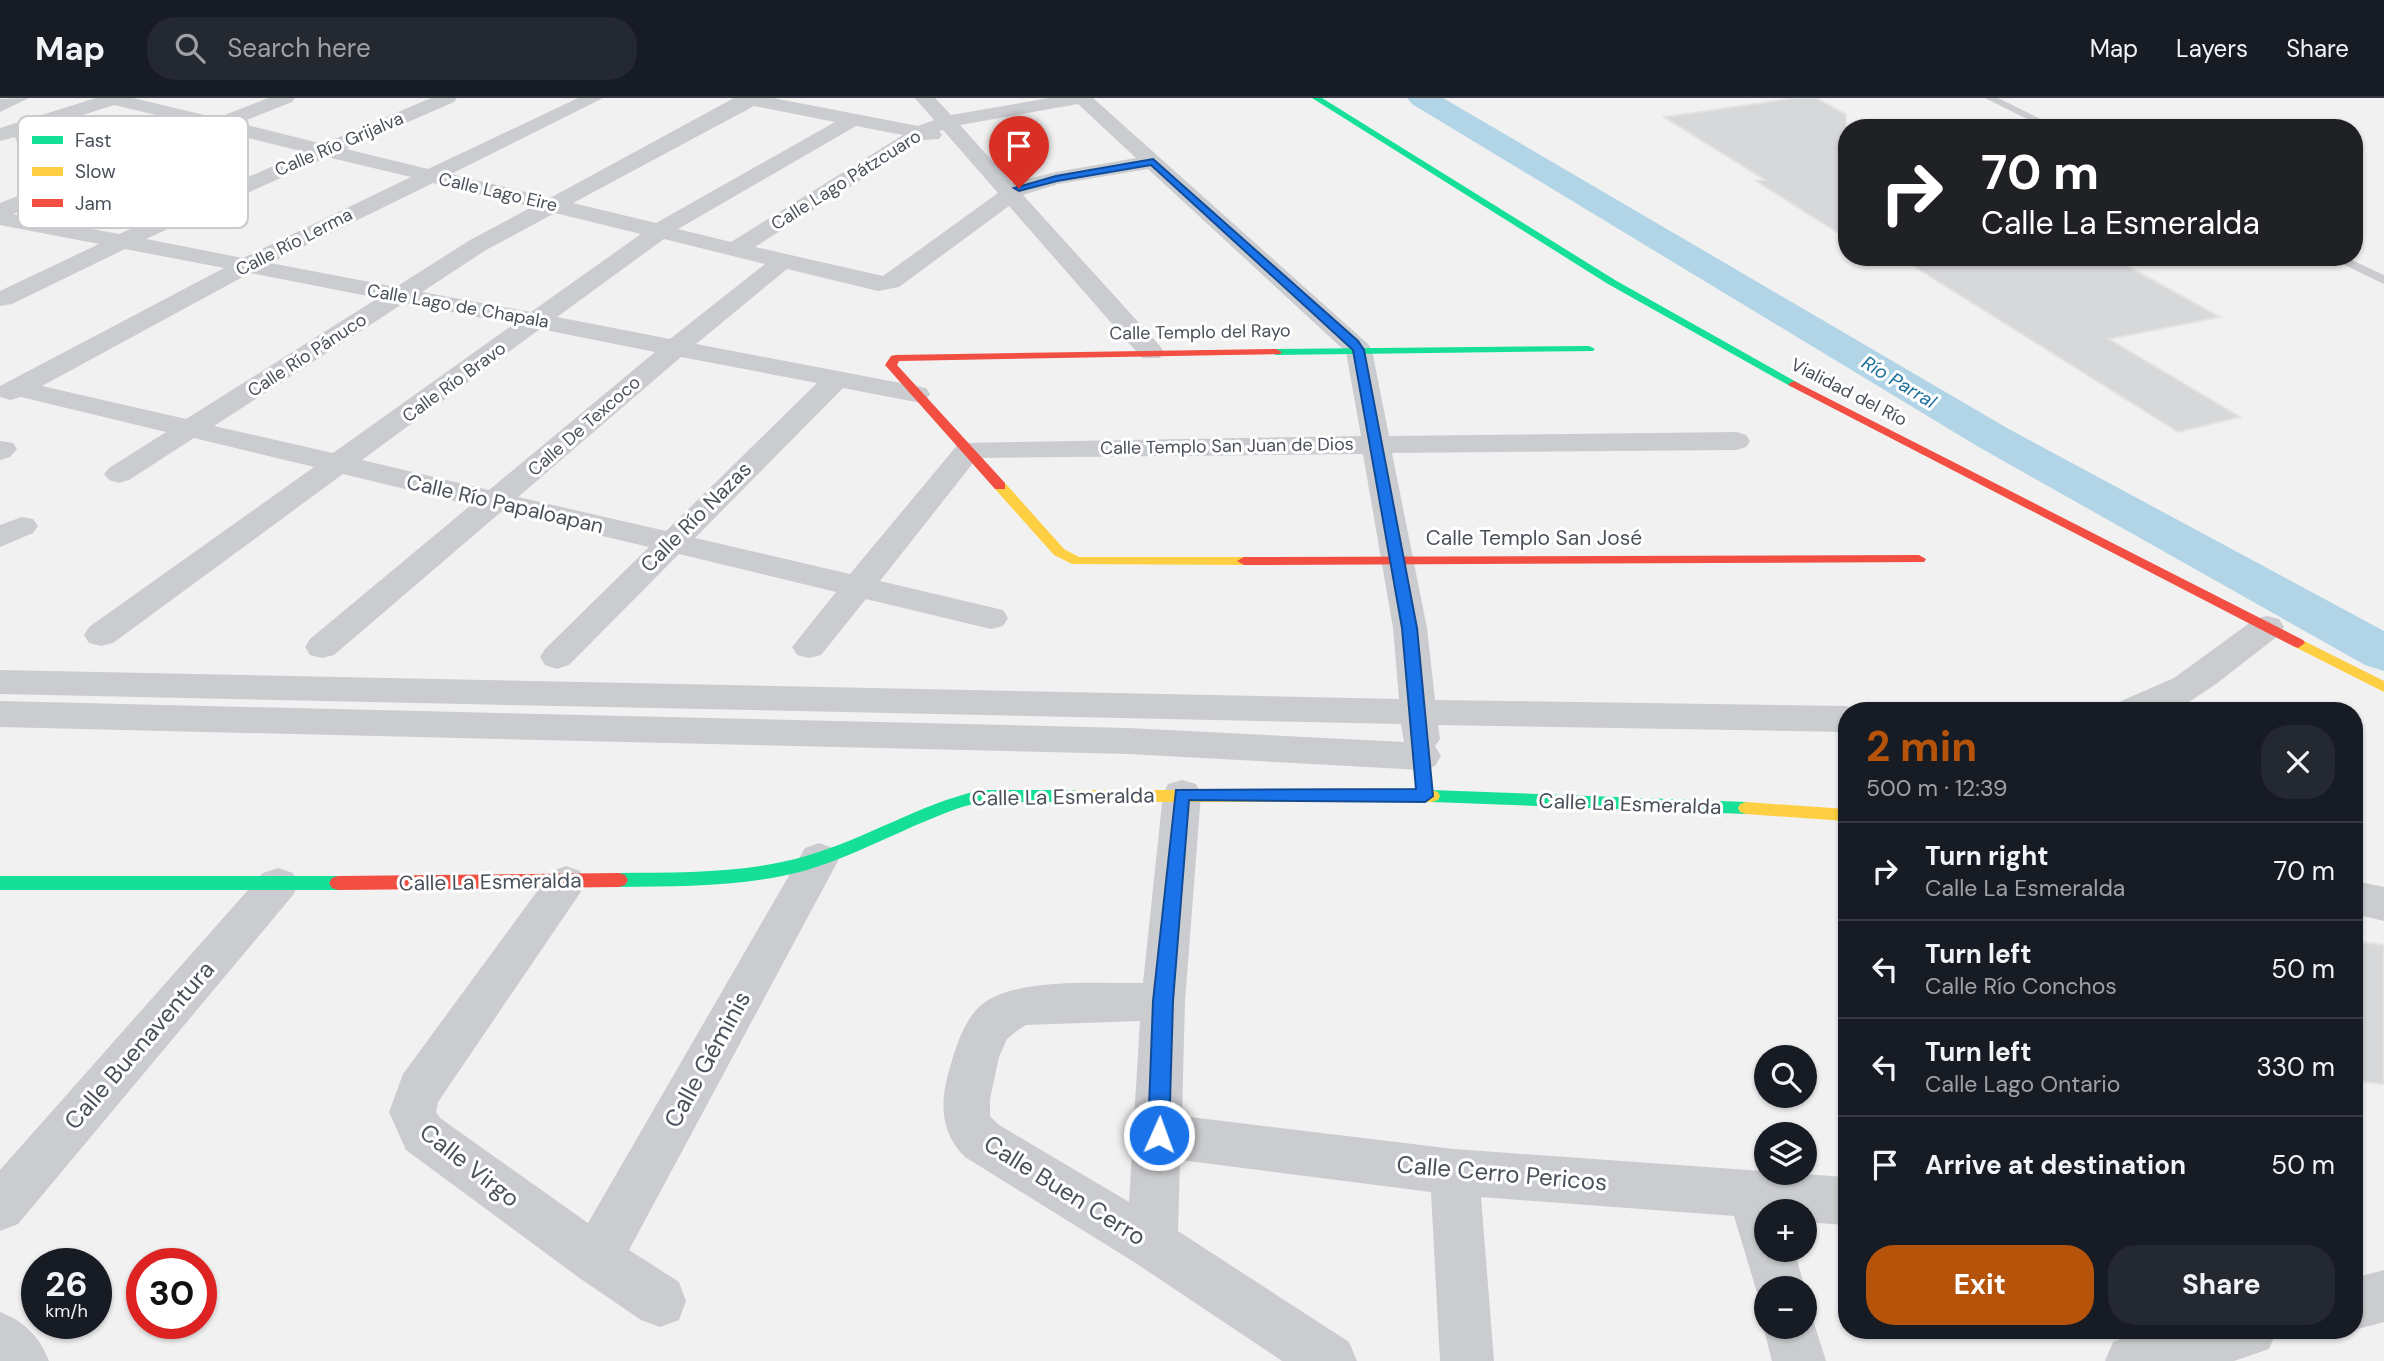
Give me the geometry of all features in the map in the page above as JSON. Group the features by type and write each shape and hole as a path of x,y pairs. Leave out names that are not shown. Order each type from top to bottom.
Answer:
{"street":[{"path":"0,106 19,98"},
{"path":"62,116 114,98"},
{"name":"Calle Lago Eire","path":"114,98 186,116"},
{"path":"239,116 285,98"},
{"name":"Calle Río Grijalva","path":"248,185 447,98"},
{"name":"Calle Río Lerma","path":"9,393 245,266 593,98"},
{"path":"750,98 919,133"},
{"name":"Calle Río Pánuco","path":"119,474 478,245 750,98"},
{"path":"925,98 1151,352"},
{"path":"1082,98 1359,350 1410,628 1425,796"},
{"name":"Calle Lago Pátzcuaro","path":"737,248 919,133 953,131 1082,98"},
{"name":"Vialidad del Río","path":"1316,98 1569,260 1668,318 2384,687"},
{"path":"0,106 68,114"},
{"name":"Calle Río Bravo","path":"101,635 662,230 852,120"},
{"path":"0,135 18,130"},
{"name":"Calle Lago Eire","path":"248,131 884,284 1009,193"},
{"path":"794,152 865,167"},
{"path":"1009,193 1056,178 1153,162"},
{"path":"0,211 18,203"},
{"name":"Calle Lago de Chapala","path":"0,218 18,222"},
{"name":"Calle Lago de Chapala","path":"51,228 916,394"},
{"name":"Calle Río Grijalva","path":"3,299 153,228"},
{"name":"Calle De Texcoco","path":"322,647 676,347 784,260"},
{"name":"Calle Templo del Rayo","path":"916,394 891,365 895,358 1151,352 1589,349"},
{"name":"Calle Río Nazas","path":"557,657 837,379"},
{"name":"Calle Río Papaloapan","path":"9,393 191,429 991,618"},
{"path":"809,647 969,449 916,394"},
{"name":"Calle Templo San Juan de Dios","path":"969,449 1737,441"},
{"name":"Calle Templo San José","path":"969,449 1066,558 1089,562 1919,559"},
{"path":"2158,702 2183,688 2267,627"},
{"path":"0,682 482,689 1419,714 1838,719"},
{"path":"0,714 1114,741 1422,756"},
{"path":"1152,1244 1163,1001 1182,794"},
{"name":"Calle La Esmeralda","path":"0,883 278,884 709,879 765,872 819,859 929,809 981,796 1425,796 1838,814"},
{"name":"Calle Géminis","path":"596,1259 819,859"},
{"name":"Calle Virgo","path":"566,882 420,1088 411,1106 412,1120 424,1134 596,1259 660,1301"},
{"name":"Calle Buenaventura","path":"0,1207 278,884"},
{"path":"2363,900 2384,904"},
{"name":"Calle Buen Cerro","path":"1163,1001 1023,1006 1006,1013 992,1023 983,1037 965,1101 966,1118 982,1141 1152,1244 1330,1361"},
{"name":"Calle Cerro Pericos","path":"1159,1135 1454,1171 1838,1199"},
{"path":"1454,1171 1467,1361"},
{"path":"1753,1193 1755,1199"},
{"path":"2363,1302 2384,1296"},
{"path":"0,1339 22,1361"},
{"path":"1793,1339 1799,1361"},
{"path":"2132,1361 2210,1339"}],"lane":[{"path":"1990,98 2035,119"},
{"path":"2354,266 2384,280"}],"building":[{"path":"1796,98 1816,98 1846,114 1846,119 1838,119 1838,233 1756,181 1765,180 1664,117"},
{"path":"1913,266 2127,266 2220,317 2109,339 2240,417 2178,432"},
{"path":"2363,942 2384,945 2384,1084 2363,1082"}],"waterway":[{"name":"Río Parral","path":"1422,98 1992,437 2384,653"}],"traffic: fast":[{"path":"1316,98 1611,282 1794,384"},
{"path":"1276,352 1589,349"},
{"path":"619,880 713,878 783,869 826,856 960,801 981,796 1076,796"},
{"path":"1432,796 1746,808"},
{"path":"0,883 338,883"}],"traffic: slow":[{"path":"1000,486 1059,552 1077,561 1244,561"},
{"path":"2298,643 2384,687"},
{"path":"1076,796 1432,796"},
{"path":"1746,808 1838,814"}],"traffic: jam":[{"path":"1000,486 891,365 895,358 1276,352"},
{"path":"1794,384 2298,643"},
{"path":"1244,561 1919,559"},
{"path":"338,883 619,880"}],"route":[{"path":"1019,188 1056,178 1153,162 1354,343 1359,350 1378,445 1410,628 1425,796 1182,794 1163,1001 1159,1135"}]}
